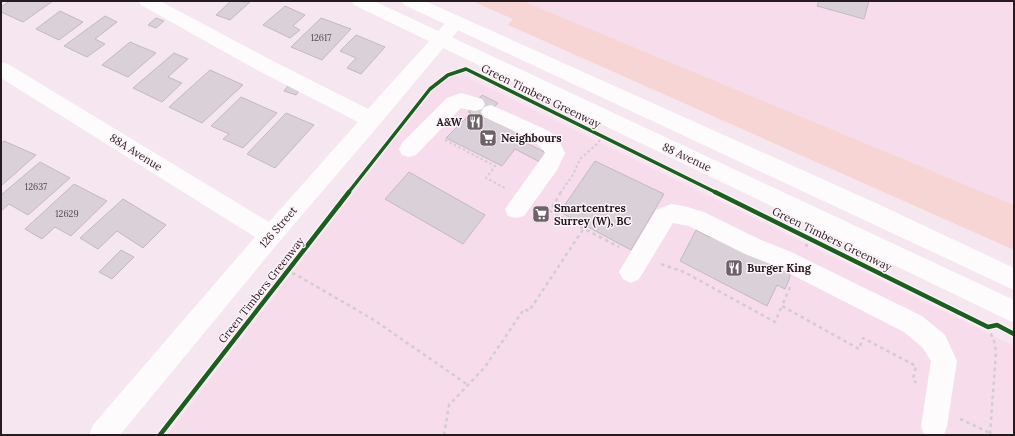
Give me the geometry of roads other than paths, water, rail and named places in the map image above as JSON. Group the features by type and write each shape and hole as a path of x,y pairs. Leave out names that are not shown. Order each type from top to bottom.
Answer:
{"main road":[{"path":"147,1 264,65 372,120"},
{"name":"88 Avenue","path":"360,1 1014,312"},
{"path":"410,1 1014,278"},
{"name":"126 Street","path":"103,435 270,235 456,22"},
{"name":"88A Avenue","path":"1,69 270,235"},
{"path":"409,149 454,103 461,100 483,108 542,137 550,143 553,148 555,153 554,159 520,204"},
{"path":"631,272 664,217 671,214 684,215 696,219 752,247 798,267 913,324 925,332 935,342 942,352 944,361 934,426"}],"place":[{"name":"A&W","path":"475,122"},
{"name":"Neighbours","path":"488,138"},
{"name":"Smartcentres Surrey (W), BC","path":"541,214"},
{"name":"Burger King","path":"734,268"}]}
